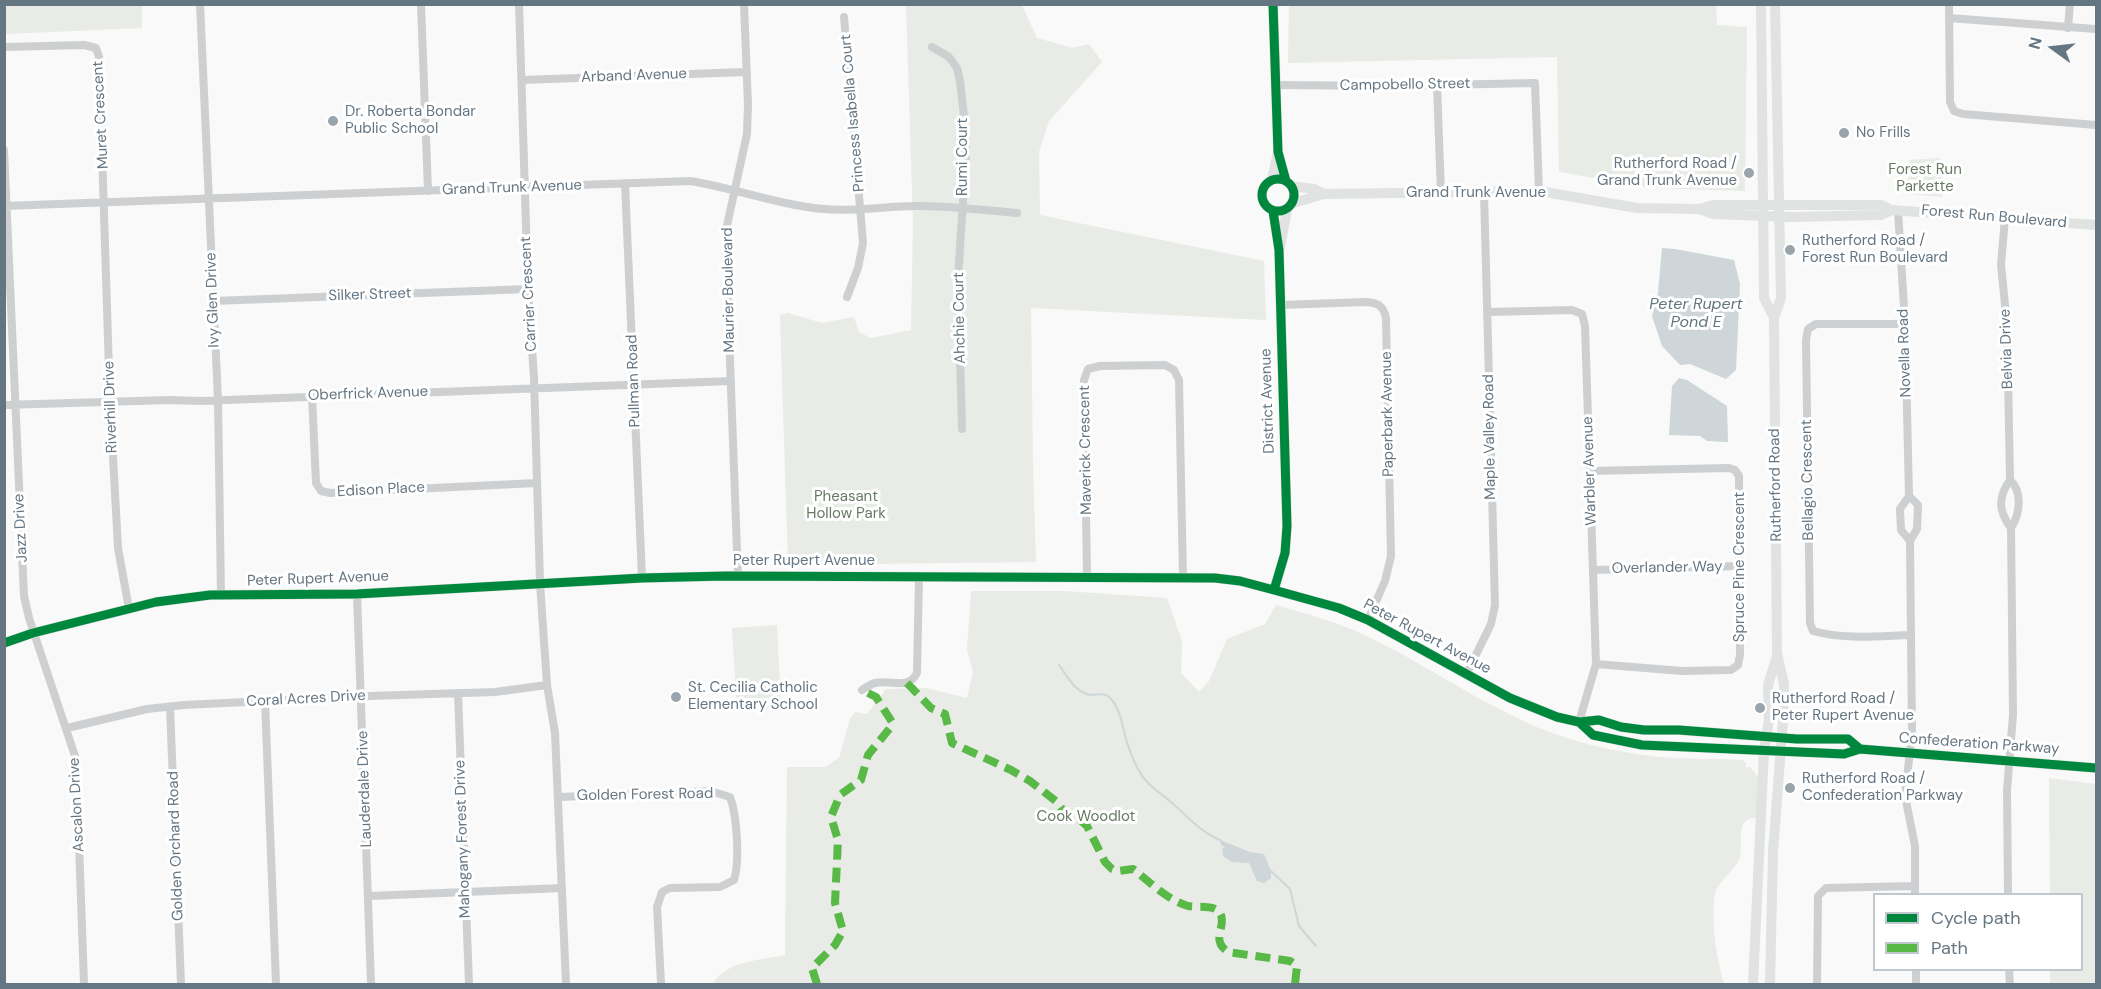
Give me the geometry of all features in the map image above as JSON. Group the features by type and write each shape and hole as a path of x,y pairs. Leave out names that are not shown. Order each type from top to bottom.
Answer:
{"street":[{"name":"Ivy Glen Drive","path":"200,4 218,400 221,596"},
{"path":"421,4 428,191"},
{"name":"Carrier Crescent","path":"519,4 540,583"},
{"name":"Maurier Boulevard","path":"738,577 726,230 747,134 744,4"},
{"path":"1273,4 1278,152 1272,180 1264,187 1262,197 1265,206 1273,211 1290,206 1295,194 1278,152"},
{"name":"Rutherford Road","path":"1761,4 1764,298 1774,318"},
{"name":"Rutherford Road","path":"1770,984 1773,852 1784,684 1778,653 1774,318 1781,298 1775,4"},
{"path":"1949,4 1950,102 1954,111 1963,114 2097,125"},
{"path":"2068,27 2070,4"},
{"name":"Princess Isabella Court","path":"844,17 862,243 858,268 847,297"},
{"path":"1949,18 2097,29"},
{"name":"Muret Crescent","path":"4,47 84,45 96,48 99,57 104,203"},
{"name":"Rumi Court","path":"932,47 949,57 957,68 960,81 966,139 963,208"},
{"name":"Arband Avenue","path":"522,80 746,72"},
{"name":"Campobello Street","path":"1275,85 1535,83 1539,191"},
{"path":"1437,85 1441,193"},
{"name":"Jazz Drive","path":"4,150 24,596 33,633"},
{"path":"1272,180 1289,183"},
{"name":"Grand Trunk Avenue","path":"6,206 690,181 724,186 735,191 807,207 827,209 917,206 1017,213"},
{"name":"Pullman Road","path":"626,183 642,578"},
{"name":"Grand Trunk Avenue","path":"1289,183 1324,194"},
{"name":"Grand Trunk Avenue","path":"1290,206 1324,194 1539,191 1637,208 1699,209 1713,214 1763,210"},
{"name":"Maple Valley Road","path":"1466,675 1487,635 1495,605 1484,192"},
{"name":"Riverhill Drive","path":"104,203 110,402 118,548 129,609"},
{"name":"Forest Run Boulevard","path":"1763,210 1779,204 1881,205 1895,210 2097,225"},
{"name":"District Avenue","path":"1279,250 1290,206"},
{"name":"Ahchie Court","path":"962,429 958,279 963,208"},
{"name":"Forest Run Boulevard","path":"1763,210 1779,216 1881,214 1895,210"},
{"name":"Novella Road","path":"1895,210 1905,324 1909,496 1900,508 1901,530 1910,540"},
{"name":"District Avenue","path":"1273,211 1279,250 1287,526 1285,553 1274,590"},
{"name":"Belvia Drive","path":"2005,218 2001,265 2007,324 2010,480 2002,491 2002,516 2011,528"},
{"name":"Silker Street","path":"213,301 528,289"},
{"name":"Paperbark Avenue","path":"1280,305 1366,302 1377,303 1384,308 1392,556 1385,581 1368,620"},
{"name":"Warbler Avenue","path":"1487,312 1572,310 1582,314 1585,326 1596,664 1580,722"},
{"name":"Bellagio Crescent","path":"1905,324 1816,324 1808,329 1806,340 1810,623 1813,631 1823,634 1859,637 1911,635"},
{"name":"Maverick Crescent","path":"1087,577 1084,380 1086,374 1088,369 1100,366 1165,365 1174,370 1179,380 1183,578"},
{"name":"Oberfrick Avenue","path":"4,405 218,400 731,381"},
{"name":"Edison Place","path":"312,396 316,483 321,491 537,483"},
{"name":"Spruce Pine Crescent","path":"1590,471 1729,468 1735,470 1739,476 1740,655 1735,668 1682,671 1596,664"},
{"name":"Belvia Drive","path":"2008,893 2007,790 2013,715 2011,528 2018,516 2018,490 2010,480"},
{"name":"Novella Road","path":"1909,496 1918,505 1917,529 1910,540 1912,722 1905,796 1915,846 1915,890"},
{"name":"Overlander Way","path":"1593,570 1740,566"},
{"path":"862,690 874,683 905,684 913,680 916,673 919,577"},
{"name":"Peter Rupert Avenue","path":"4,643 33,633 129,609 182,598 221,596 357,594 642,578 1087,577 1240,581 1339,608 1368,620 1510,698 1557,717 1580,722 1599,720 1621,727 1644,730 1781,737"},
{"name":"Golden Forest Road","path":"540,583 547,685 555,733 566,984"},
{"name":"Lauderdale Drive","path":"357,594 372,984"},
{"name":"Ascalon Drive","path":"33,633 76,759 84,984"},
{"name":"Rutherford Road","path":"1753,984 1764,750 1769,720 1768,685 1778,653"},
{"name":"Coral Acres Drive","path":"67,728 147,709 265,700 495,692 547,685"},
{"name":"Mahogany Forest Drive","path":"458,693 469,984"},
{"path":"265,700 276,984"},
{"name":"Golden Orchard Road","path":"170,707 181,984"},
{"name":"Peter Rupert Avenue","path":"1580,722 1593,735 1642,744 1764,750"},
{"name":"Confederation Parkway","path":"1781,737 1848,739 1860,749"},
{"name":"Confederation Parkway","path":"1764,750 1844,754 1860,749 2097,768"},
{"name":"Golden Forest Road","path":"559,797 710,791 730,796 734,807 738,868 734,880 720,887 670,888 662,892 657,907 661,984"},
{"path":"369,896 562,888"},
{"path":"1817,984 1818,896 1826,888 1915,890"}],"green space":[{"path":"4,5 142,5 142,28 5,34"},
{"name":"Pheasant Hollow Park","path":"906,5 1022,5 1037,38 1072,48 1089,44 1102,62 1049,121 1039,152 1040,215 1264,261 1266,320 1031,308 1036,562 788,565 780,315 788,313 822,323 854,317 859,332 871,338 911,330 913,221"},
{"path":"1289,5 1716,5 1717,25 1747,27 1745,191 1652,188 1559,172 1557,57 1288,63"},
{"name":"Forest Run Parkette","path":"1939,158 1943,162 1942,197 1907,194 1909,160"},
{"name":"Cook Woodlot","path":"971,591 1065,591 1167,598 1182,641 1181,673 1199,692 1209,681 1227,639 1265,624 1276,605 1333,622 1367,636 1511,715 1575,741 1651,756 1743,760 1747,764 1745,767 1749,766 1766,786 1766,823 1756,818 1744,824 1739,860 1715,892 1714,931 1724,984 713,984 726,970 735,966 785,955 787,767 825,767 839,758 850,719 855,712 867,714 886,689 926,688 967,698 973,672 967,650"},
{"path":"777,625 781,707 737,710 732,628"},
{"path":"2049,778 2096,784 2096,984 2050,984 2050,971 2083,971 2083,893 2050,893"}],"water":[{"name":"Peter Rupert Pond E","path":"1662,248 1734,260 1740,284 1736,370 1726,379 1690,364 1680,365 1662,346 1652,316 1658,292"},
{"path":"1679,378 1687,380 1727,406 1728,442 1707,441 1700,436 1669,435 1672,386"},
{"path":"1220,840 1250,852 1264,854 1271,871 1271,878 1264,883 1257,881 1249,863 1232,862 1223,856 1222,849 1225,847 1221,845"}],"waterway":[{"path":"1059,665 1072,684 1081,691 1086,694 1105,695 1114,702 1129,748 1144,778 1198,826 1220,840"},
{"path":"1271,871 1290,889 1299,926 1316,946"}],"marked path":[{"path":"907,683 931,708 945,714 952,743 1030,781 1057,802 1064,812 1078,818 1087,826 1105,862 1112,869 1118,871 1133,869 1180,903 1218,910 1222,918 1220,942 1228,952 1290,961 1297,966 1295,984"},
{"path":"817,984 812,968 835,945 843,931 835,903 838,840 831,817 840,795 861,780 868,755 890,728 892,722 876,697 862,690"}],"cycle path":[{"path":"1273,4 1278,152 1286,181"},
{"path":"1278,179 1290,183 1294,195 1290,207 1278,211 1266,207 1262,195 1266,183 1278,179"},
{"path":"1273,211 1279,250 1287,526 1285,553 1274,590"},
{"path":"4,643 33,633 156,602 210,595 357,594 642,578 725,576 1215,578 1240,581 1339,608 1368,620 1510,698 1557,717 1579,722 1599,720 1621,727 1644,730 1679,730 1797,739 1848,739 1860,749"},
{"path":"1579,722 1593,735 1642,745 1844,754 1860,749 2096,768"}],"place":[{"name":"Dr. Roberta Bondar Public School","path":"333,121"},
{"name":"No Frills","path":"1844,133"},
{"name":"Rutherford Road / Grand Trunk Avenue","path":"1749,173"},
{"name":"Rutherford Road / Forest Run Boulevard","path":"1790,250"},
{"name":"St. Cecilia Catholic Elementary School","path":"676,697"},
{"name":"Rutherford Road / Peter Rupert Avenue","path":"1760,708"},
{"name":"Rutherford Road / Confederation Parkway","path":"1790,788"}]}
